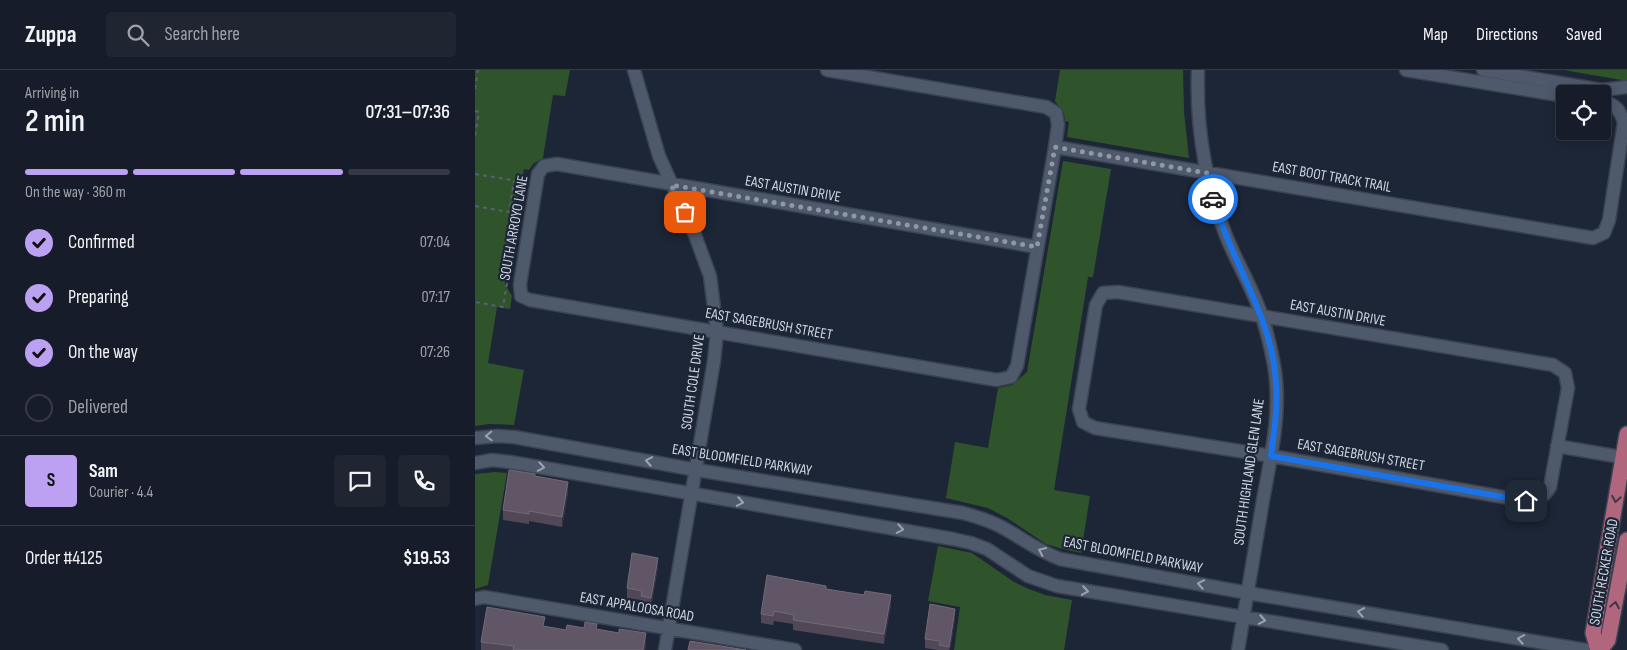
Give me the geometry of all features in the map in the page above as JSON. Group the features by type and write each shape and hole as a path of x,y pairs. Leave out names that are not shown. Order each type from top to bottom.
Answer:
{"main road":[{"name":"SOUTH RECKER ROAD","path":"1627,434 1625,458 1593,633 1599,650 1608,640 1627,540"}],"street":[{"name":"SOUTH COLE DRIVE","path":"634,70 659,156 692,227 710,276 716,312 717,331 714,361 665,650"},
{"path":"827,70 1045,107 1056,112 1058,125 1055,147 1037,247"},
{"name":"SOUTH HIGHLAND GLEN LANE","path":"1198,70 1199,117 1207,173 1226,234 1262,316 1270,345 1276,383 1276,421 1238,650"},
{"path":"1406,70 1556,95"},
{"path":"1483,70 1602,90 1627,87"},
{"path":"1611,104 1620,110 1624,122 1623,152"},
{"name":"EAST BOOT TRACK TRAIL","path":"1055,147 1593,238 1604,233 1609,220 1623,152"},
{"name":"EAST AUSTIN DRIVE","path":"544,166 557,164 1037,247"},
{"name":"SOUTH ARROYO LANE","path":"521,296 520,284 538,174 544,166"},
{"name":"EAST SAGEBRUSH STREET","path":"521,296 540,301 997,380 1011,377 1017,366 1037,247"},
{"name":"EAST AUSTIN DRIVE","path":"1083,422 1079,409 1096,305 1103,293 1118,292 1553,366 1565,373 1568,388 1557,446"},
{"name":"EAST SAGEBRUSH STREET","path":"1083,422 1095,428 1271,456 1526,501 1546,495 1550,487 1557,446"},
{"name":"EAST BLOOMFIELD PARKWAY","path":"475,438 514,437 697,470 963,513 979,517 1001,527 1037,549 1060,558 1586,650"},
{"path":"1557,446 1625,458"},
{"path":"475,463 492,460 510,462 953,538 987,549 1028,576 1057,586 1443,650"},
{"name":"EAST APPALOOSA ROAD","path":"475,599 485,597 669,630 795,650"}],"path":[{"path":"475,88 478,70"},
{"path":"475,111 479,112 475,136"},
{"path":"475,179 475,174 524,182 503,307 475,302"},
{"path":"475,206 509,212 514,181"}],"green space":[{"path":"475,70 570,70 565,96 553,95 543,158 533,164 529,170 524,169 505,284 512,296 510,309 497,307 488,363 524,370 514,425 489,424 475,426"},
{"path":"1060,70 1183,70 1184,112 1189,158 1067,137 1069,122 1065,121 1064,113 1055,101"},
{"path":"1564,70 1627,70 1627,81"},
{"path":"1063,161 1111,169 1093,277 1088,277 1054,490 1090,496 1081,553 1046,544 1007,518 988,508 946,498 955,442 988,448 998,388 1012,385 1027,372"},
{"path":"507,473 488,585 475,589 475,474"},
{"path":"938,546 972,553 1014,582 1045,595 1072,600 1064,650 954,650 960,607 928,601"}],"building":[{"path":"509,470 568,482 562,517 529,511 529,514 503,510"},
{"path":"632,553 658,558 651,598 641,596 642,591 627,588"},
{"path":"767,575 826,586 826,589 864,595 865,591 891,595 884,634 793,620 794,615 774,611 773,616 761,614"},
{"path":"930,604 955,609 949,647 939,645 940,641 925,639"},
{"path":"487,607 545,617 543,626 566,630 567,625 584,628 585,622 597,624 596,629 619,633 619,629 646,633 643,650 513,650 514,646 481,642"},
{"path":"690,641 746,650 688,650"}],"way so far":[{"path":"685,212 671,185 1037,247 1055,147 1207,173 1213,199"}],"route":[{"path":"1213,199 1226,234 1262,316 1270,345 1276,383 1276,421 1271,456 1526,501"}]}
